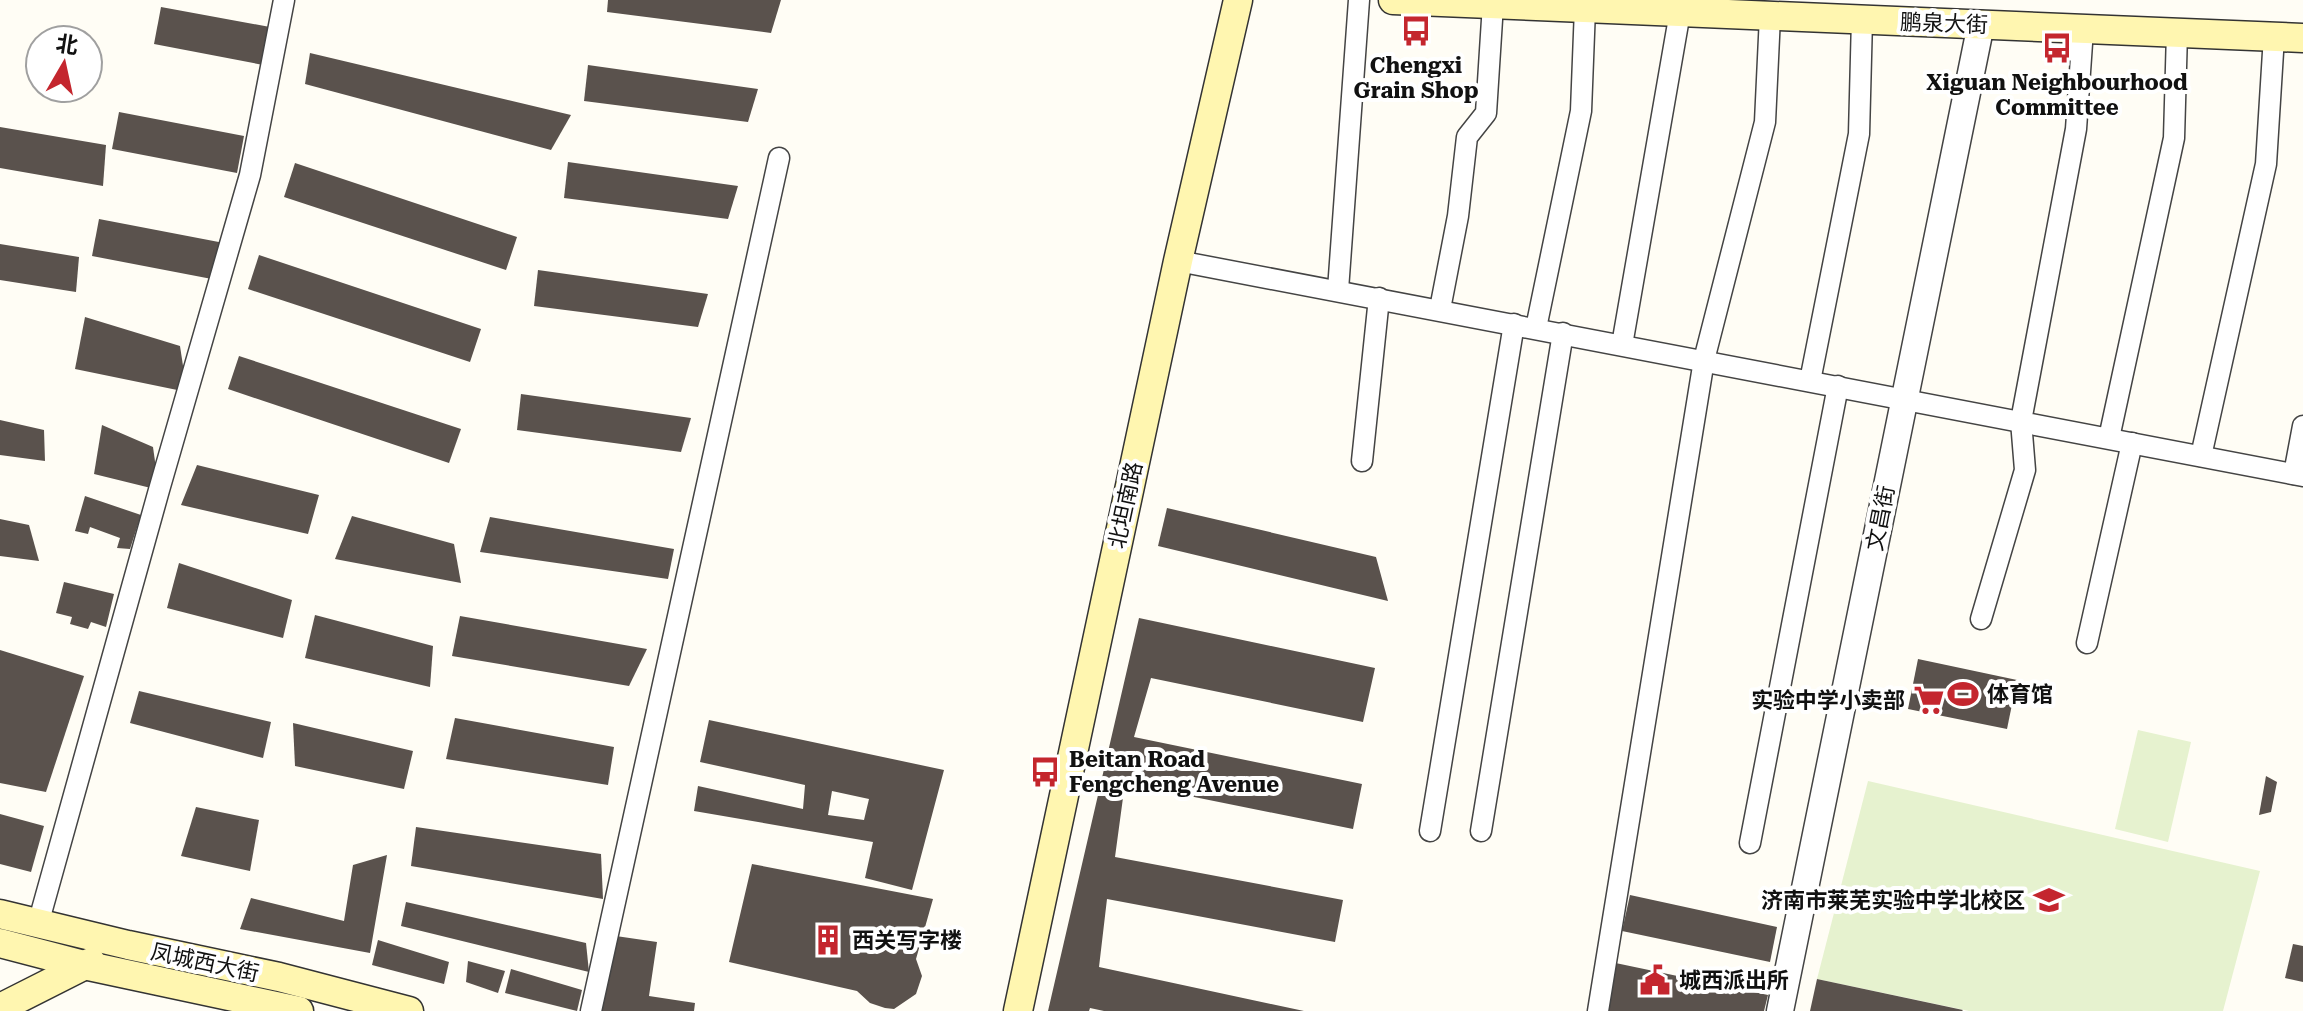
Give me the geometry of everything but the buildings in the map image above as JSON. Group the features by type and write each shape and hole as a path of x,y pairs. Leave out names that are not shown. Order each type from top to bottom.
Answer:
{"main road":[{"name":"北坦南路","path":"1018,1011 1178,261 1238,0"},
{"name":"鹏泉大街","path":"1393,0 2303,38"},
{"name":"凤城西大街","path":"0,914 279,977 409,1011"},
{"name":"凤城西大街","path":"0,943 282,1009"},
{"path":"0,1008 128,945"}],"street":[{"path":"38,924 250,175 284,0"},
{"path":"1338,290 1359,0"},
{"path":"1440,309 1458,216 1467,137 1486,113 1493,4"},
{"path":"1536,328 1581,111 1585,8"},
{"path":"1622,345 1680,12"},
{"path":"1598,1011 1704,360 1765,122 1770,16"},
{"path":"1810,381 1859,134 1862,19"},
{"name":"文昌街","path":"1780,1011 1981,24"},
{"path":"1981,619 2025,470 2021,421 2076,129 2083,29"},
{"path":"2109,438 2174,138 2177,32"},
{"path":"2201,456 2266,164 2274,36"},
{"path":"591,1011 779,158"},
{"path":"1178,261 2299,475 2303,426"},
{"path":"1362,461 1379,298"},
{"path":"1430,831 1514,324"},
{"path":"1481,831 1563,333"},
{"path":"1750,843 1838,386"},
{"path":"2087,643 2132,443"},
{"path":"279,977 282,1009"}],"green space":[{"path":"2138,730 2191,742 2168,842 2115,829"},
{"path":"1868,781 2260,871 2223,1011 1969,1011 1817,979"}],"place":[{"name":"Chengxi Grain Shop","path":"1416,31"},
{"name":"Xiguan Neighbourhood Committee","path":"2057,48"},
{"name":"体育馆","path":"1963,694"},
{"name":"实验中学小卖部","path":"1929,700"},
{"name":"Beitan Road Fengcheng Avenue","path":"1045,772"},
{"name":"济南市莱芜实验中学北校区","path":"2049,900"},
{"name":"西关写字楼","path":"828,940"},
{"name":"城西派出所","path":"1655,980"}]}
